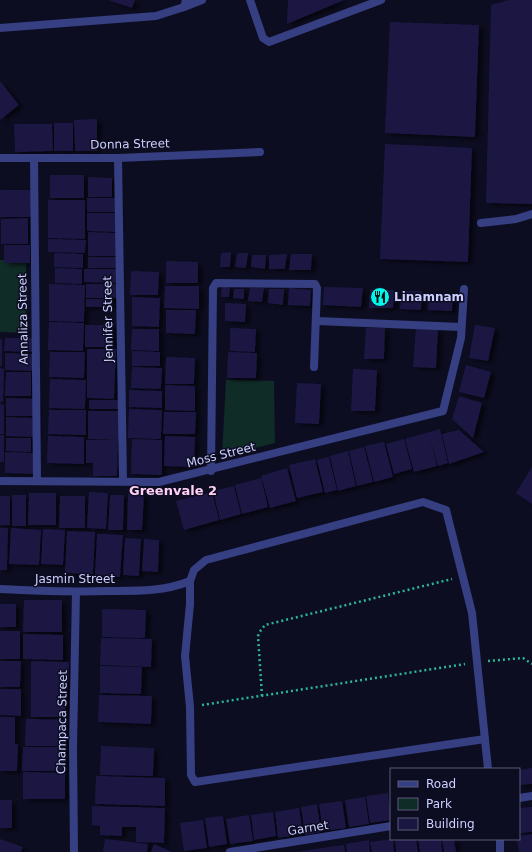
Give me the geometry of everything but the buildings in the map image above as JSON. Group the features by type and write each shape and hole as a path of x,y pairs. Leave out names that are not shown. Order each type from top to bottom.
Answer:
{"street":[{"path":"0,28 156,16 185,4 202,0"},
{"path":"250,0 263,38 269,42 381,0"},
{"name":"Donna Street","path":"0,158 118,158 260,152"},
{"name":"Annaliza Street","path":"34,158 37,480"},
{"name":"Jennifer Street","path":"118,158 123,481"},
{"path":"481,223 516,219 532,214"},
{"path":"211,470 214,285 219,282 313,283 317,288 314,367"},
{"path":"316,321 461,326 464,289"},
{"name":"Moss Street","path":"0,481 37,480 159,482 443,411 461,338 461,326"},
{"path":"485,739 195,782 191,775 190,707 185,656 190,604 190,582 194,570 206,560 423,502 446,510 464,576 472,613 485,739 488,768"},
{"name":"Jasmin Street","path":"0,589 76,592 149,591 172,588 190,582"},
{"name":"Champaca Street","path":"74,852 73,747 76,592"},
{"path":"520,798 532,796"},
{"name":"Garnet","path":"230,852 390,826"},
{"path":"500,840 500,852"}],"path":[{"path":"262,696 258,636 260,630 265,625 464,576"},
{"path":"190,707 477,662 523,658 532,664"}],"green space":[{"path":"0,260 26,260 26,333 0,332"},
{"path":"226,380 274,381 275,443 222,456"}],"place":[{"name":"Linamnam","path":"380,297"}],"district":[{"name":"Greenvale 2","path":"173,490"}]}
